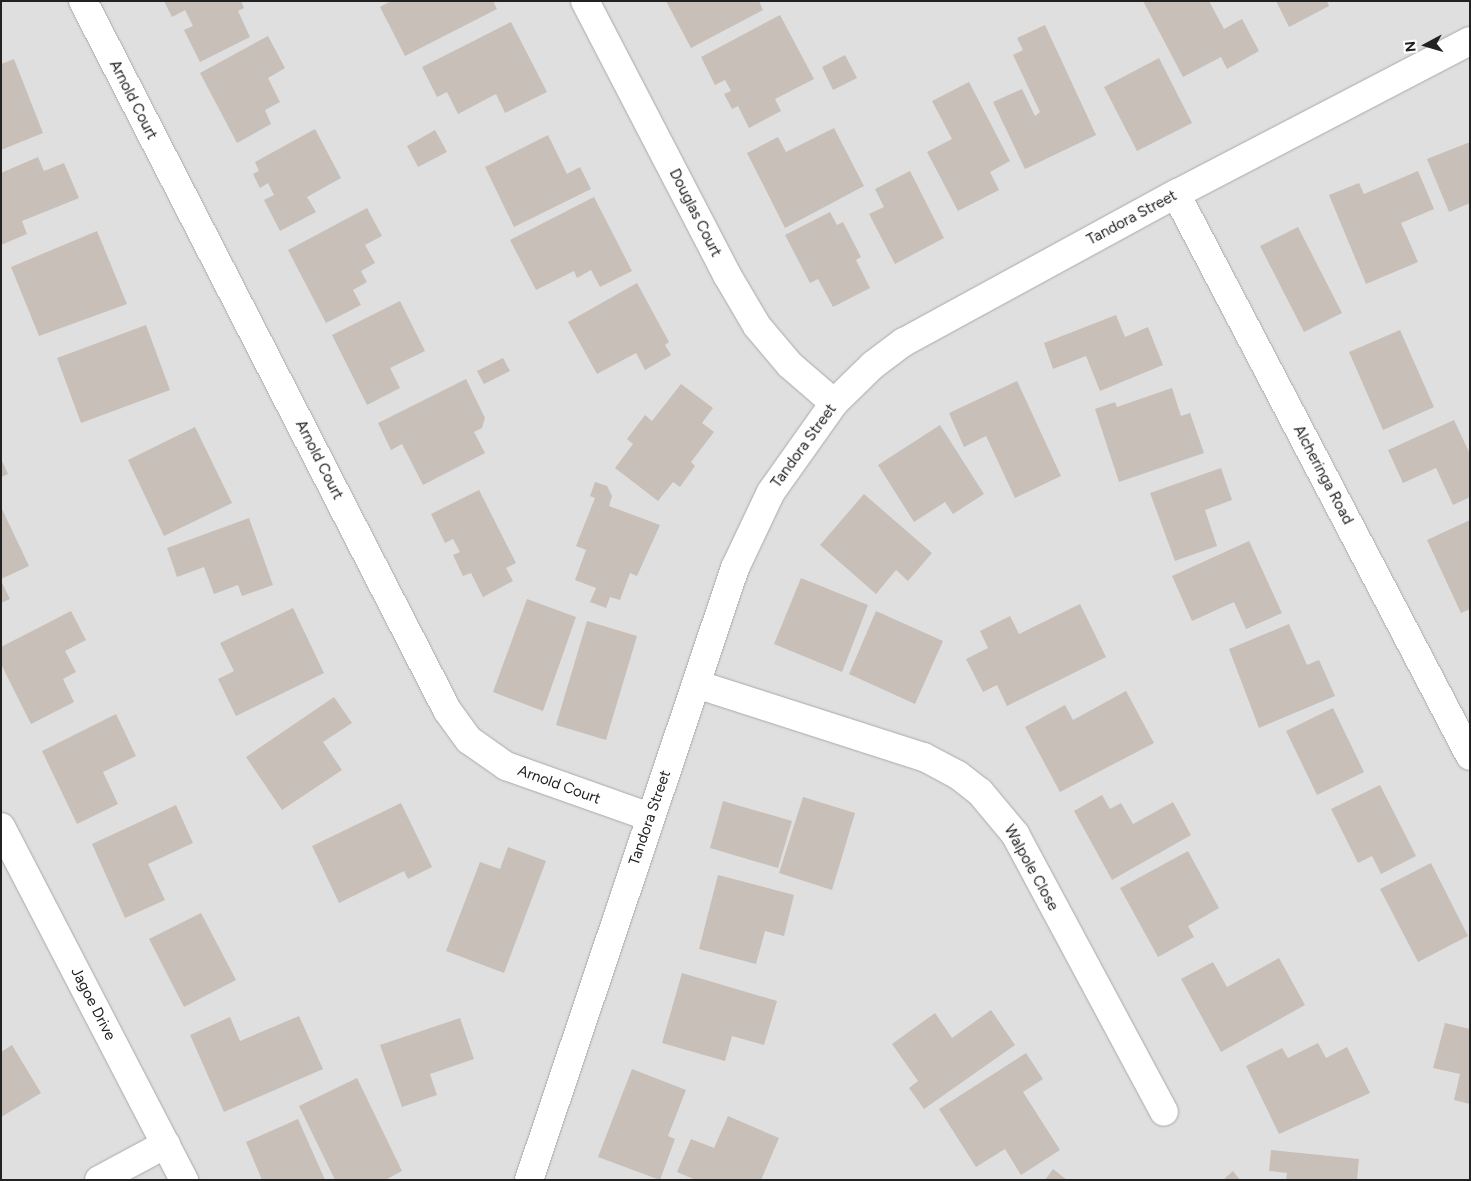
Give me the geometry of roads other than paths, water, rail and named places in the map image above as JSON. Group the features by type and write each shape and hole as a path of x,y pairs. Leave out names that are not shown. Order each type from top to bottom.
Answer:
{"street":[{"name":"Arnold Court","path":"83,1 447,710 469,740 506,766 650,817"},
{"name":"Douglas Court","path":"585,1 727,275 757,326 790,365 834,404"},
{"name":"Tandora Street","path":"529,1180 735,568 754,523 787,465 834,404 873,365 904,342 1176,194 1470,42"},
{"name":"Alcheringa Road","path":"1176,194 1470,756"},
{"name":"Walpole Close","path":"696,684 924,757 958,775 980,792 1015,834 1164,1112"},
{"name":"Jagoe Drive","path":"1,828 184,1180"},
{"path":"99,1180 166,1144"}]}
